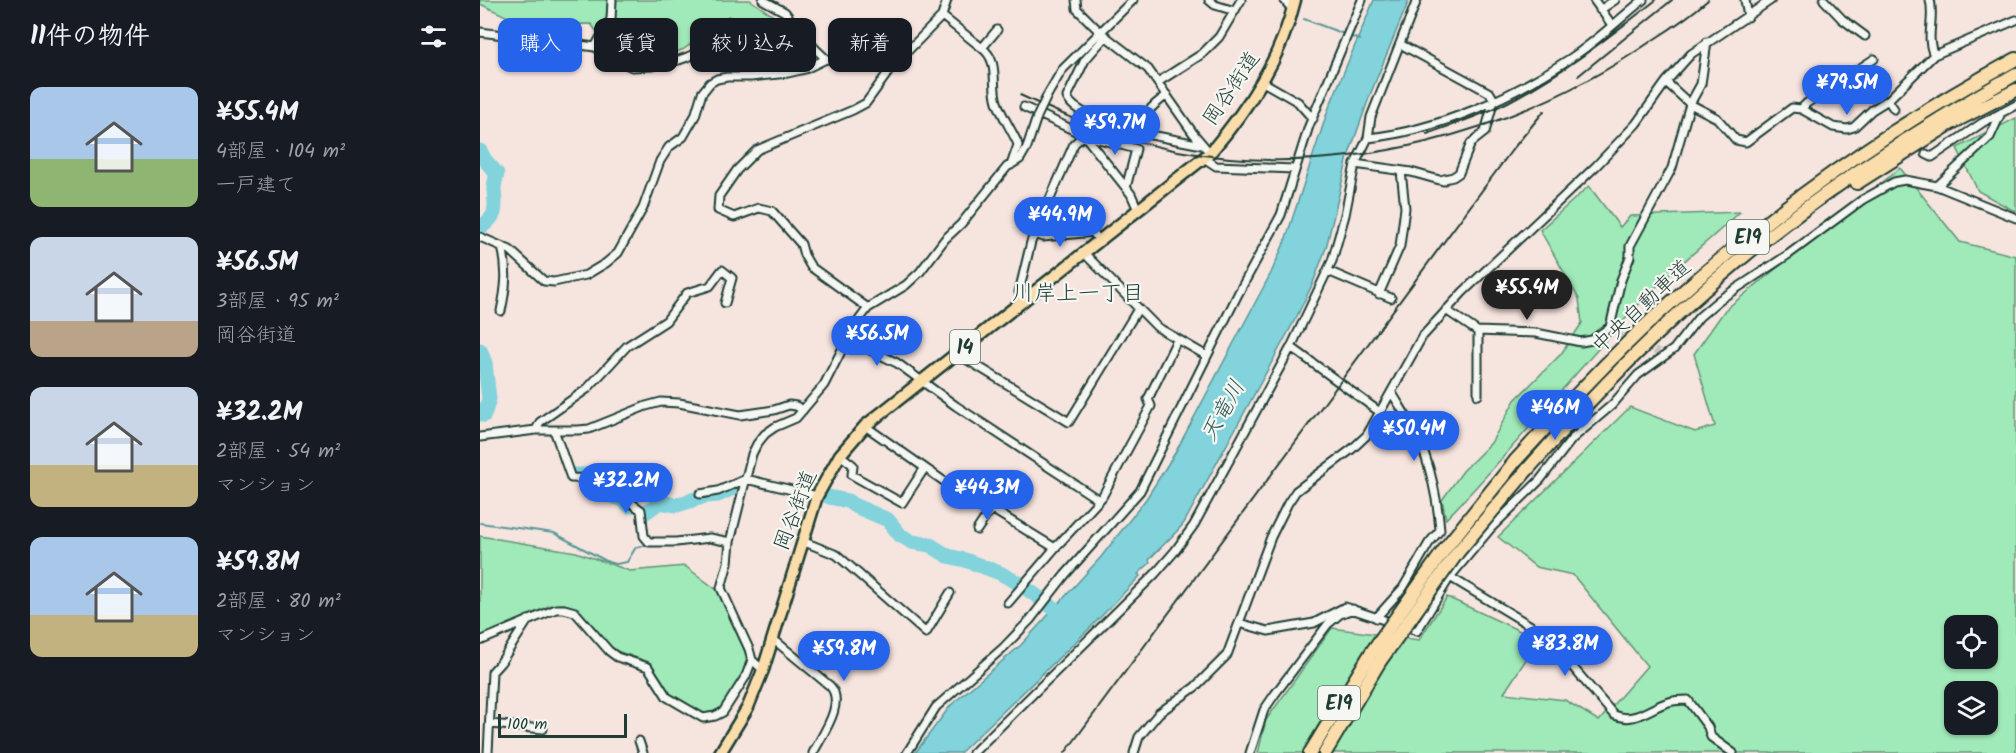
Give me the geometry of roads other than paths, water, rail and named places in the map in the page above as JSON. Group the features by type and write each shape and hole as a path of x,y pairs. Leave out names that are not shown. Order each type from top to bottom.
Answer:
{"highway":[{"path":"1584,388 1616,350 1652,313 1761,218 1802,187 1887,130 2016,52"},
{"name":"中央自動車道","path":"1310,753 1376,657 1447,546 1516,460 1584,388 1666,307 1767,222 1890,135 2016,59"},
{"name":"中央自動車道","path":"1325,753 1376,657 1458,552 1591,398 1737,262 1858,172 1948,114 2016,74"},
{"path":"1679,314 1821,207 1867,176 1950,124 2016,90"}],"main road":[{"name":"岡谷街道","path":"720,753 748,707 763,670 817,496 840,455 865,426 1138,210 1206,152 1250,103 1263,82 1277,54 1294,5"}],"street":[{"path":"611,18 612,0"},
{"path":"763,0 785,12 789,18"},
{"path":"912,47 942,16 948,0"},
{"path":"1076,0 1077,9 1103,34 1148,69 1215,166 1294,169"},
{"path":"1133,0 1084,60 1067,97 1069,102 1088,115 1206,152"},
{"path":"1209,0 1215,5 1235,11"},
{"path":"1158,82 1202,54 1219,37 1241,0"},
{"path":"1284,0 1294,5"},
{"path":"907,753 936,706 1004,647 1030,620 1065,574 1140,491 1281,215 1312,118 1362,0"},
{"path":"973,753 1140,589 1175,551 1194,525 1292,347 1328,271 1345,215 1355,164 1368,138 1371,117 1417,0"},
{"path":"1594,0 1612,25"},
{"path":"1600,10 1615,0"},
{"path":"1368,138 1454,117 1494,100 1573,57 1643,0"},
{"path":"1745,0 1748,18"},
{"path":"1134,753 1139,737 1159,713 1195,687 1227,655 1271,537 1288,502 1296,491 1367,435 1382,413 1422,337 1446,310 1628,133 1690,54 1748,18 1771,0"},
{"path":"1824,0 1842,20 1865,36"},
{"path":"1930,0 1933,12 1929,37 1934,56"},
{"path":"942,16 988,52 991,58 997,101 1018,145 1011,165"},
{"path":"1666,82 1690,104 1717,118 1736,140 1746,142 1792,108 1801,109 1833,127 1847,129 1854,127 1872,110 1888,100 1934,56 2016,20"},
{"path":"982,48 997,30"},
{"path":"480,32 594,46"},
{"path":"763,670 752,660 721,588 752,454 761,439 774,427 796,418 824,385 849,335 868,308 906,285 920,273 945,238 961,224 1011,165 1020,159 1027,147 1037,117 1062,70 1103,34"},
{"path":"1446,310 1478,331 1536,333 1581,342 1592,340 1610,327 1621,280 1630,257 1630,246 1672,168 1690,104 1701,84 1707,42"},
{"path":"1355,164 1401,171 1442,181 1459,173 1471,143 1485,132 1494,100 1490,93 1400,44"},
{"path":"480,237 510,250 544,281 554,282 586,275 618,253 643,208 660,161 669,147 683,136 695,116 702,93 710,83 727,77 751,77 805,69 826,59 816,49"},
{"path":"1801,109 1874,59"},
{"path":"868,308 811,267 801,244 772,211 759,208 734,217 718,210 717,204 719,196 737,170 757,150 866,103 888,72"},
{"path":"1263,82 1298,102 1312,118"},
{"path":"1141,133 1142,121 1149,108 1167,95"},
{"path":"1888,100 1894,109"},
{"path":"1926,154 1932,157 1982,123 2016,105"},
{"path":"1024,107 1084,135 1136,148 1126,188"},
{"path":"1937,186 1990,137 2001,113"},
{"path":"1084,135 1131,194 1138,210"},
{"path":"1024,301 1019,292 1035,234 1074,144 1084,135"},
{"path":"1378,294 1400,246 1405,208 1401,171"},
{"path":"1239,623 1268,631 1314,623 1345,607 1417,631 1450,577 1491,528 1540,480 1572,439 1612,405 1638,375 1662,355 1674,349 1699,317 1719,300 1789,254 1862,200 1894,182 1905,180 1937,186 2016,219"},
{"path":"1035,234 1043,237 1093,232 1099,240"},
{"path":"501,311 507,284 506,263 502,247"},
{"path":"1084,253 1157,327 1207,356"},
{"path":"536,430 540,422 587,389 627,346 666,321 687,293 710,286 722,270 732,278 725,303"},
{"path":"1328,271 1391,298"},
{"path":"956,353 1069,422 1138,309"},
{"path":"1610,327 1616,333"},
{"path":"1478,331 1478,395"},
{"path":"849,335 858,344 897,363 1099,500"},
{"path":"1008,603 1102,497 1151,406 1148,399 1177,340"},
{"path":"1292,347 1382,413"},
{"path":"1376,618 1403,588 1440,530 1424,451 1392,393"},
{"path":"480,437 536,430 589,429 661,402 679,403 740,415 774,410 789,405 803,410"},
{"path":"865,426 924,469 1055,548"},
{"path":"554,430 571,478 598,479 642,510 644,536 649,542 710,538 730,542"},
{"path":"840,455 853,465 852,475 902,503 924,469"},
{"path":"700,494 718,491 746,479 817,496"},
{"path":"977,530 991,509"},
{"path":"802,541 837,555 926,633 950,593"},
{"path":"1450,577 1531,626 1571,665 1614,715 1623,719 1637,717 1671,701 1688,700 1708,727 1711,737 1733,753"},
{"path":"480,641 556,609 575,612 609,651 617,657 648,667 667,697 703,718 723,712 746,676 752,660"},
{"path":"1250,753 1264,710 1275,694 1328,624 1340,614 1353,609"},
{"path":"488,753 492,672 528,620"},
{"path":"773,639 830,686 836,695 835,709 813,753"},
{"path":"490,724 543,729"},
{"path":"639,741 643,753"}],"water":[{"name":"天竜川","path":"1374,0 1409,0 1370,95 1348,157 1326,248 1297,316 1184,523 1149,560 1150,563 1138,574 1140,576 1090,628 960,753 915,753 951,705 1021,645 1101,557 1146,499 1175,453 1271,273 1285,241 1328,110"}],"waterway":[{"path":"1304,19 1360,40"},
{"path":"480,151 497,174 494,186 495,211 480,228"},
{"path":"480,350 485,363 489,399 484,415"},
{"path":"574,475 593,475"},
{"path":"600,483 601,493 622,499 630,506"},
{"path":"646,512 660,502 677,505 705,496 718,495 739,485"},
{"path":"829,497 848,501 888,520 900,535 912,542 930,545 948,556 1000,573 1020,584 1070,620"},
{"path":"480,523 554,533 616,564 627,562 636,547 649,545"},
{"path":"663,545 679,545"}],"tunnel":[{"path":"1894,109 1906,126"},
{"path":"1616,333 1659,353"}],"railway":[{"path":"1427,134 1489,111 1528,91 1585,54 1656,0"},
{"path":"1578,76 1672,0"},
{"path":"1020,95 1097,128 1178,151 1240,159 1302,160 1365,154 1426,142 1486,124 1544,101 1600,73 1674,26 1708,0"},
{"path":"1065,753 1512,150 1544,111"}],"district":[{"name":"川岸上一丁目","path":"1078,292"}]}
